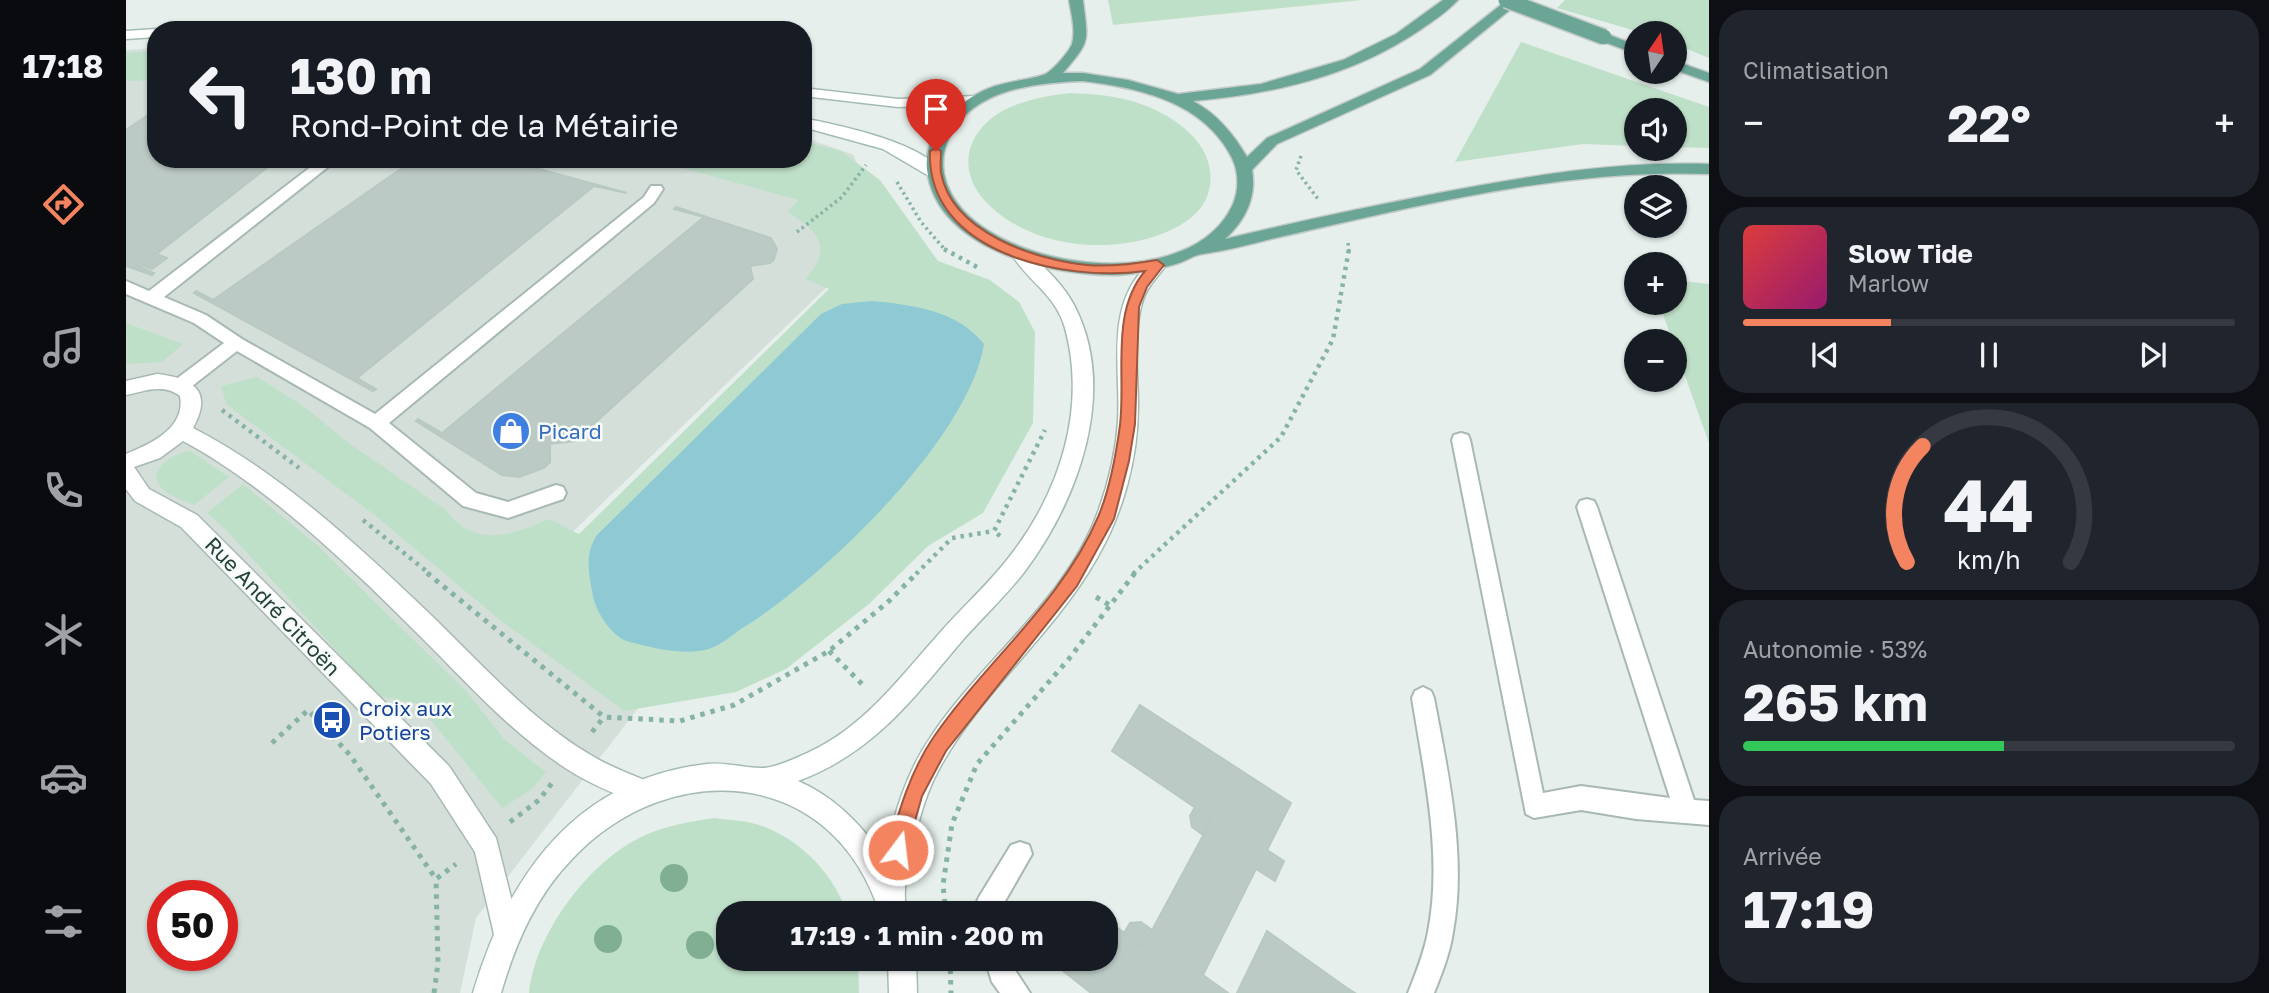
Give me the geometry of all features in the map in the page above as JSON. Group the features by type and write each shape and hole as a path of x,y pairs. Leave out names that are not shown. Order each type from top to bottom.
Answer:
{"main road":[{"path":"1051,78 1078,47 1080,34 1076,0"},
{"path":"1177,99 1231,93 1348,65 1390,45 1426,22 1451,0"},
{"path":"1506,0 1624,45"},
{"path":"1244,168 1272,141 1424,72 1515,0"},
{"path":"126,35 147,34"},
{"path":"1687,70 1709,78"},
{"path":"1195,252 1221,235 1238,214 1246,191 1244,168 1236,148 1221,129 1177,99 1116,80 1051,78 999,89 957,114 943,132 936,151 935,172 943,196 961,219 987,239 1021,255 1088,270 1124,270 1157,265 1195,252 1335,219 1597,170 1650,167 1709,169"},
{"path":"812,93 898,103 977,100"},
{"path":"812,124 888,144 916,158 935,172"},
{"path":"764,781 801,768 846,746 914,681 1024,555 1066,478 1076,447 1082,380 1078,343 1067,308 1048,281 1021,255"},
{"path":"893,901 898,850 914,793 939,745 1071,581 1106,519 1122,461 1128,424 1132,307 1140,285 1157,265"},
{"path":"126,462 155,452 182,430 191,416 193,404 190,393 181,385 169,382 131,383"},
{"path":"182,430 249,470 368,570 532,729 591,770 611,781 643,792"},
{"name":"Rue André Citroën","path":"126,472 142,495 188,521 440,775 487,847 506,933"},
{"path":"487,993 506,933 532,886 565,846 603,814 643,792 684,779 725,776 764,781 804,796 839,821 868,856 890,901"},
{"path":"902,971 903,993"}],"lane":[{"path":"152,297 319,168"},
{"path":"376,422 649,201 656,190"},
{"path":"126,287 200,319 236,343 376,422 470,500 508,510 556,493"},
{"path":"181,385 236,343"},
{"path":"1461,440 1534,806 1581,798 1709,813"},
{"path":"1587,507 1686,811"},
{"path":"1421,993 1434,958 1443,912 1443,858 1437,780 1423,698"},
{"path":"991,901 1020,854"},
{"path":"1001,971 1017,993"}],"path":[{"path":"797,232 842,197 873,158 888,144"},
{"path":"945,901 943,885 952,824 977,764 1076,650 1136,570 1264,454 1291,422 1333,339 1350,254 1346,235 1296,170 1303,153"},
{"path":"873,158 893,174 920,222 948,253 985,271"},
{"path":"218,408 307,474"},
{"path":"994,531 1046,427"},
{"path":"358,516 604,717 680,721 734,705 830,651 889,601 952,538 994,531 1024,555"},
{"path":"272,744 308,710 350,755 436,879"},
{"path":"950,971 951,993"}],"shaded area":[{"path":"147,49 147,168 812,168 812,140 854,155 868,206 858,257 504,598 643,702 476,918 460,993 126,993 126,50"}],"green space":[{"path":"1108,0 1362,0 1113,25"},
{"path":"1565,0 1709,0 1709,58 1687,49 1687,21 1624,21 1624,27 1557,8"},
{"path":"1521,42 1624,78 1624,84 1642,84 1683,98 1624,98 1624,146 1583,144 1455,162"},
{"path":"147,52 147,80 126,81 126,53"},
{"path":"1070,93 1114,97 1144,105 1160,112 1189,133 1208,160 1211,176 1208,194 1200,209 1172,230 1156,236 1136,242 1092,245 1047,238 1026,230 1007,220 990,206 978,192 968,162 977,134 987,122 1018,104"},
{"path":"1687,99 1709,107 1709,148 1687,147"},
{"path":"812,143 841,151 880,180 938,261 990,280 1019,302 1035,332 1033,423 983,513 928,546 869,604 786,669 736,692 624,711 496,617 376,516 226,404 221,386 257,377 302,405 350,444 446,510 468,530 494,535 522,530 549,519 579,534 829,289 806,279 819,257 820,248 814,233 788,212 798,200 682,168 812,168"},
{"path":"1687,281 1709,284 1709,443 1687,381 1687,329 1668,329 1663,315 1687,315"},
{"path":"126,323 183,344 162,362 127,364"},
{"path":"190,451 229,477 194,505 167,492 157,479 157,473 164,462"},
{"path":"243,484 316,544 467,692 505,740 546,772 532,789 502,808 418,704 378,696 226,530 207,513"},
{"path":"715,818 768,828 811,857 842,901 716,901 716,971 858,971 859,993 529,993 541,948 566,904 582,884 618,851 637,839 675,825"}],"water":[{"path":"872,301 933,311 961,324 984,344 973,382 951,422 922,463 887,504 811,577 774,607 719,644 710,649 689,652 657,648 622,639 603,620 593,596 589,557 597,535 821,314 842,304"}],"building":[{"path":"147,116 147,168 266,168 140,267 154,273 152,275 126,266 126,130"},
{"path":"402,168 535,168 627,193 594,186 357,378 376,389 373,391 194,293 196,291 213,300"},
{"path":"676,207 771,238 777,249 774,259 770,263 750,266 753,279 575,441 550,444 550,462 544,468 519,477 502,475 416,421 418,419 442,433 704,217 674,209"},
{"path":"159,255 167,258 152,269 144,266"},
{"path":"1140,705 1291,803 1267,850 1284,861 1275,881 1256,869 1203,975 1228,993 1091,993 1063,971 1118,971 1118,928 1143,947 1212,819 1112,751"},
{"path":"1195,807 1212,819 1203,835 1192,827 1190,816"},
{"path":"1141,922 1152,930 1143,947 1124,933 1130,923"},
{"path":"1267,931 1347,988 1355,993 1237,993"}],"place":[{"name":"Picard","path":"511,431"},
{"name":"Croix aux Potiers","path":"332,720"}],"route":[{"path":"898,850 914,793 939,745 1071,581 1106,519 1122,461 1128,424 1132,307 1140,285 1157,265 1124,270 1088,270 1021,255 987,239 961,219 943,196 935,172 936,151"}]}
